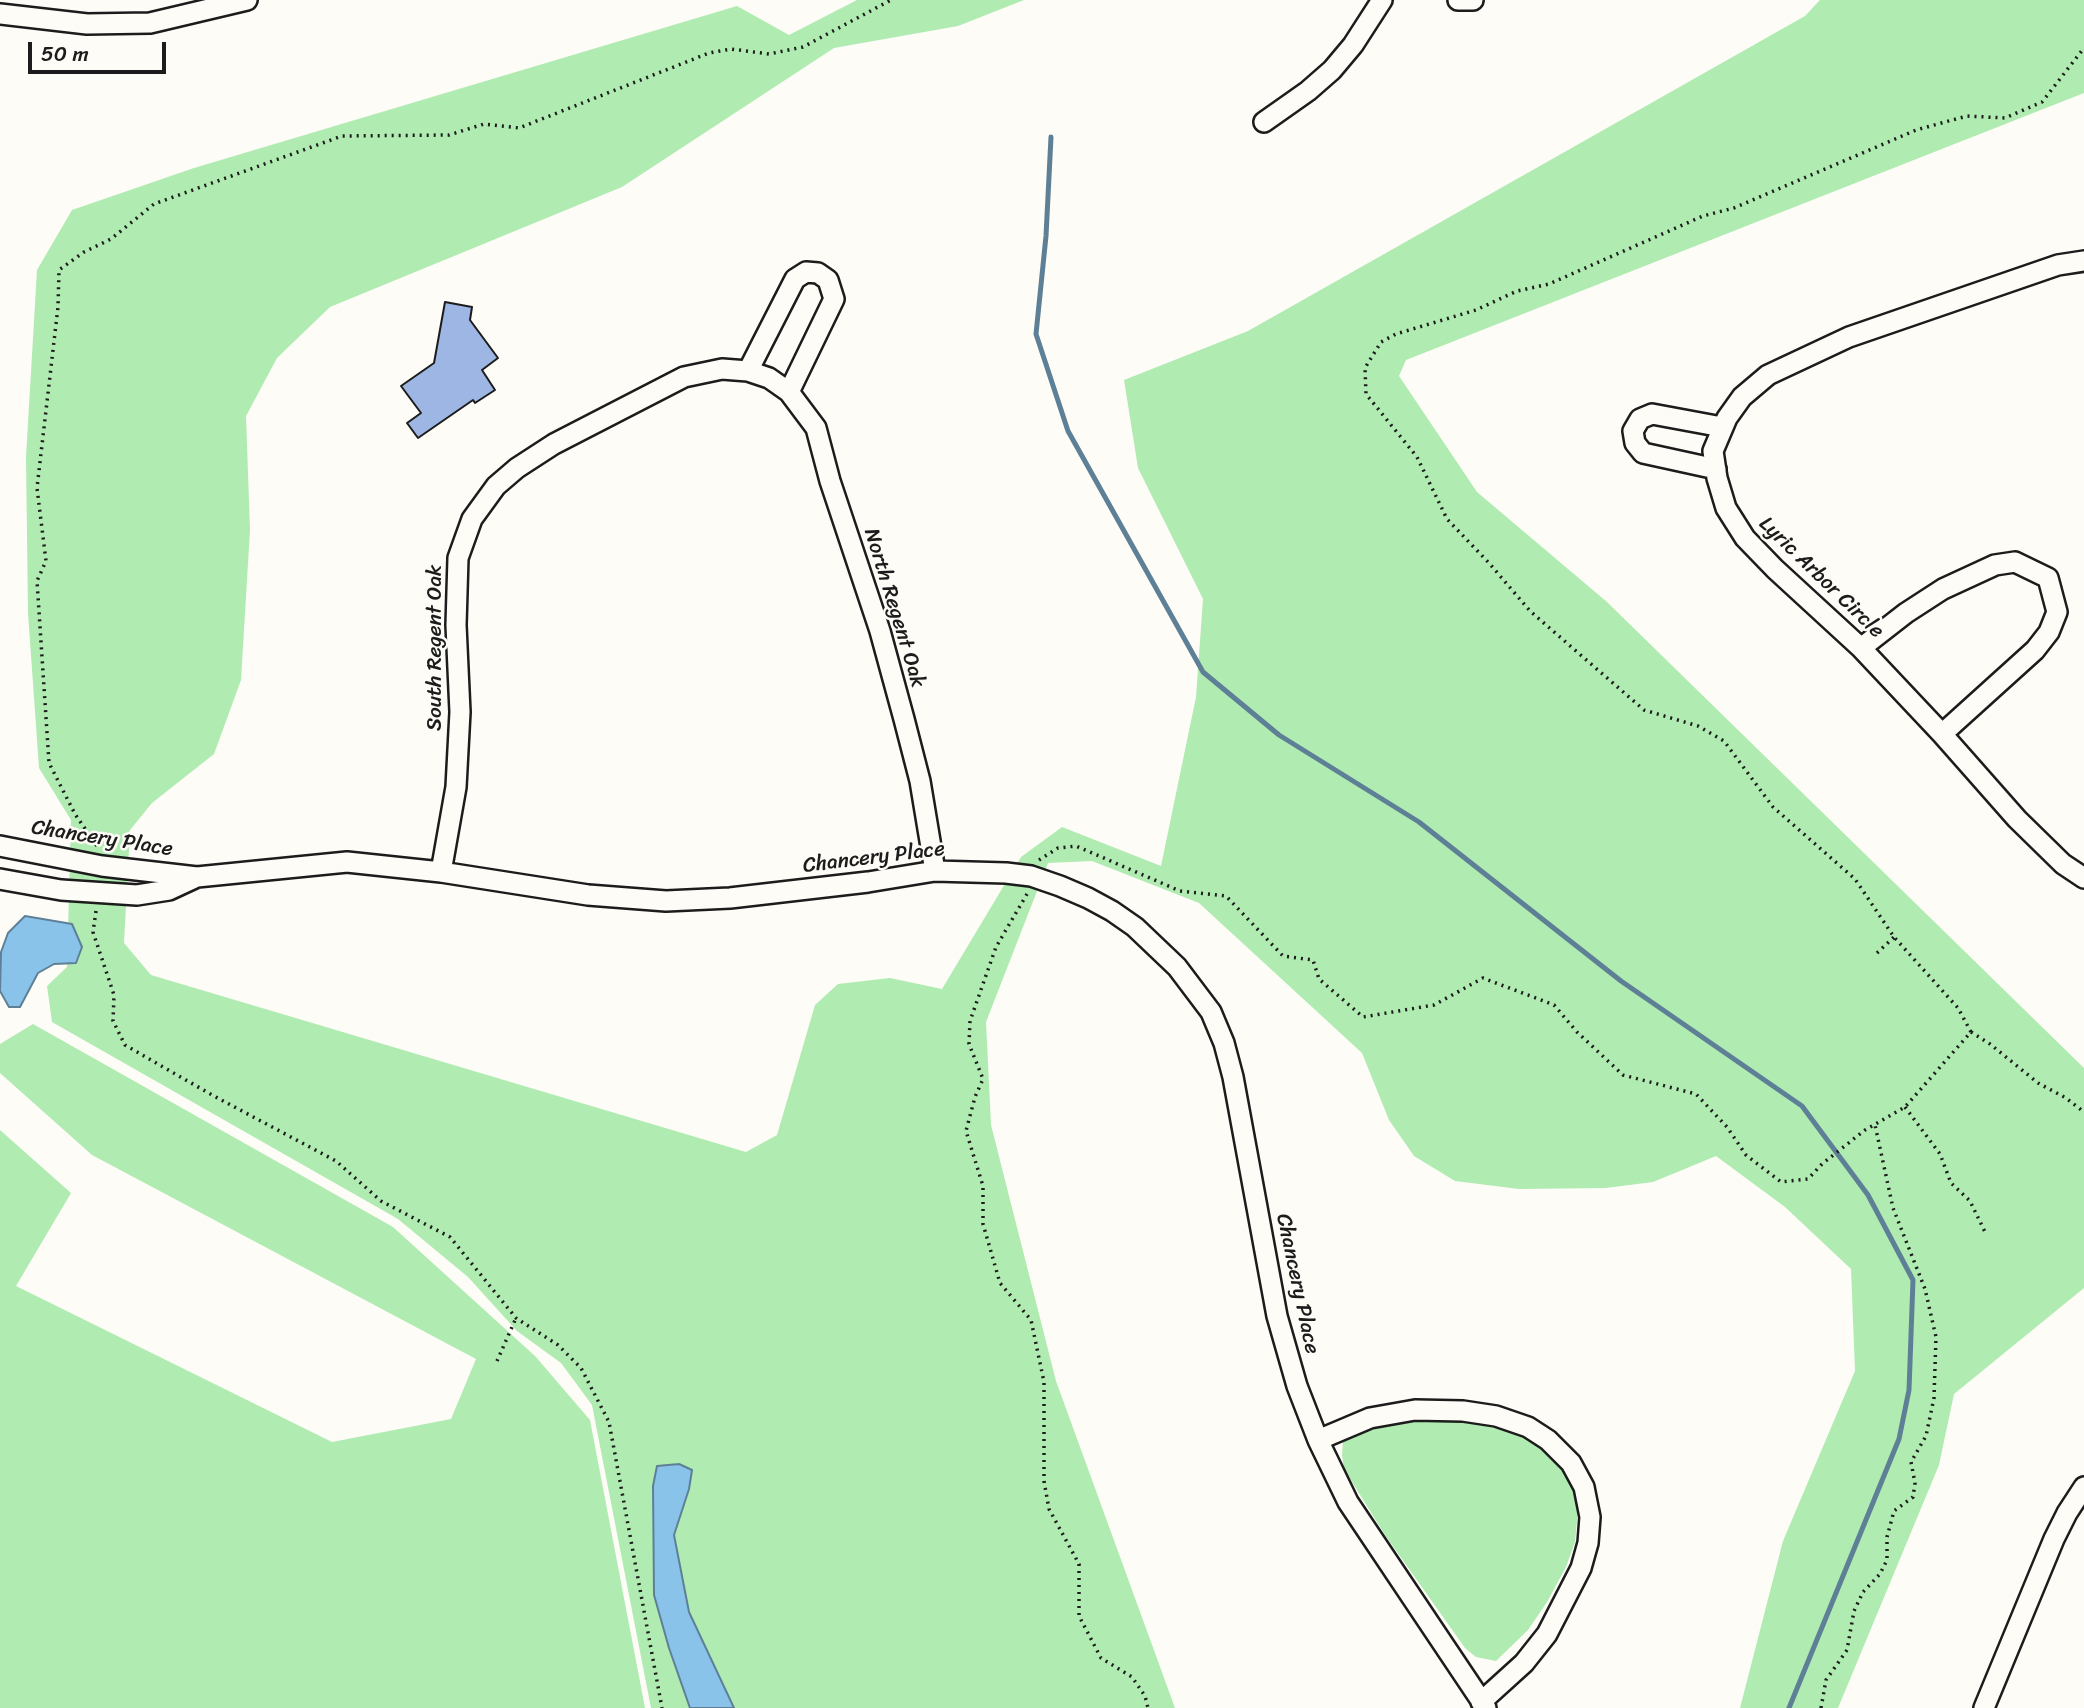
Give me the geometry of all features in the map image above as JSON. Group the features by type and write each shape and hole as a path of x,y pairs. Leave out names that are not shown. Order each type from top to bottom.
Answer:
{"street":[{"path":"0,14 87,24 150,23 247,0"},
{"path":"1264,122 1308,91 1332,70 1353,45 1382,0"},
{"path":"1458,0 1472,0"},
{"name":"Lyric Arbor Circle","path":"2084,261 2058,265 1941,304 1849,337 1768,374 1742,397 1722,427 1713,451 1726,508 1745,538 1861,648 2017,819 2063,864 2084,878"},
{"path":"748,371 795,279 806,272 817,274 828,280 834,299 789,392"},
{"name":"South Regent Oak","path":"441,872 456,787 460,712 456,625 458,558 472,519 496,486 517,468 554,444 684,377 722,369 748,371 769,378"},
{"name":"North Regent Oak","path":"769,378 789,392 816,428 830,481 880,631 920,780 935,871"},
{"path":"1716,469 1643,453 1634,443 1633,430 1640,419 1652,414 1722,427"},
{"path":"1861,648 1906,613 1944,589 1995,565 2015,562 2048,578 2057,612 2049,632 2035,650 1942,734"},
{"name":"Chancery Place","path":"0,846 102,866 197,877 347,862 441,872 588,895 666,901 730,898 868,882 935,871 1031,876 1088,898 1127,922 1155,945 1177,967 1211,1012 1230,1066 1277,1317 1297,1386 1318,1440 1348,1502 1484,1705"},
{"name":"Chancery Place","path":"0,879 61,890 137,895 169,890 197,877"},
{"path":"1318,1440 1370,1418 1415,1410 1463,1411 1496,1416 1528,1427 1548,1440 1571,1463 1584,1487 1590,1517 1588,1543 1581,1568 1547,1634 1484,1705"},
{"path":"1984,1708 2054,1539 2084,1487"}],"path":[{"path":"102,866 102,854 75,814 49,763 37,581 46,561 37,488 58,307 59,270 85,252 111,239 153,204 342,136 449,135 484,124 519,128 709,53 730,49 769,54 803,47 891,0"},
{"path":"2084,48 2042,102 2004,118 1967,116 1916,130 1734,208 1703,216 1549,284 1517,291 1476,310 1396,334 1381,342 1365,368 1366,394 1417,457 1447,519 1530,611 1644,710 1698,726 1724,741 1773,807 1855,879 1894,937 1958,1008 1971,1032 2038,1083 2066,1098 2084,1112"},
{"path":"99,894 93,932 114,995 113,1021 125,1045 336,1161 381,1201 450,1237 516,1318 558,1345 581,1368 609,1422 662,1708"},
{"path":"1877,953 1894,937"},
{"path":"1822,1164 1865,1129 1905,1107 1971,1032"},
{"path":"1905,1107 1940,1154 1951,1183 1970,1200 1986,1234"},
{"path":"1821,1708 1826,1680 1847,1650 1854,1611 1863,1592 1880,1574 1887,1560 1887,1537 1894,1511 1913,1497 1915,1483 1911,1462 1926,1436 1934,1398 1936,1337 1925,1289 1893,1208 1875,1125"},
{"path":"497,1361 516,1318"}],"green space":[{"path":"857,0 1024,0 958,26 834,48 622,187 330,307 277,358 246,416 250,530 241,680 214,754 152,803 130,830 124,943 151,975 746,1152 777,1135 815,1005 838,984 890,978 942,989 1021,857 1062,827 1161,866 1196,697 1203,599 1138,468 1124,380 1248,331 1805,16 1820,0 2084,0 2084,93 1406,360 1399,376 1477,492 1607,602 2084,1068 2084,1288 1954,1394 1939,1465 1838,1708 1740,1708 1783,1541 1855,1371 1851,1269 1785,1207 1716,1156 1653,1182 1606,1188 1519,1189 1455,1181 1414,1156 1389,1120 1362,1053 1199,903 1092,861 1048,863 986,1022 991,1125 1056,1381 1175,1708 651,1708 592,1405 561,1363 517,1331 468,1277 398,1219 52,1022 47,986 67,967 71,820 39,768 28,613 26,457 37,270 72,210 194,168 737,6 789,35"},
{"path":"33,1024 393,1227 535,1356 590,1420 645,1708 0,1708 0,1130 71,1193 16,1286 332,1442 451,1419 476,1359 92,1155 0,1073 0,1044"},
{"path":"1439,1419 1479,1422 1516,1431 1559,1464 1573,1488 1578,1510 1575,1542 1566,1567 1528,1630 1496,1661 1476,1657 1465,1648 1385,1535 1344,1469 1343,1441 1392,1423"}],"water":[{"path":"25,916 72,924 82,947 76,963 54,964 38,973 20,1007 9,1007 0,991 1,952 8,933"},
{"path":"679,1464 692,1470 689,1489 674,1535 689,1612 734,1708 690,1708 654,1595 653,1486 657,1466"}],"building":[{"path":"445,302 472,307 470,320 498,358 482,370 495,390 475,403 473,400 418,438 407,423 421,413 401,386 434,363"}],"waterway":[{"path":"1051,137 1046,236 1036,334 1068,431 1203,672 1279,735 1419,822 1621,981 1802,1106 1868,1195 1913,1280 1909,1390 1899,1439 1789,1708"}]}
